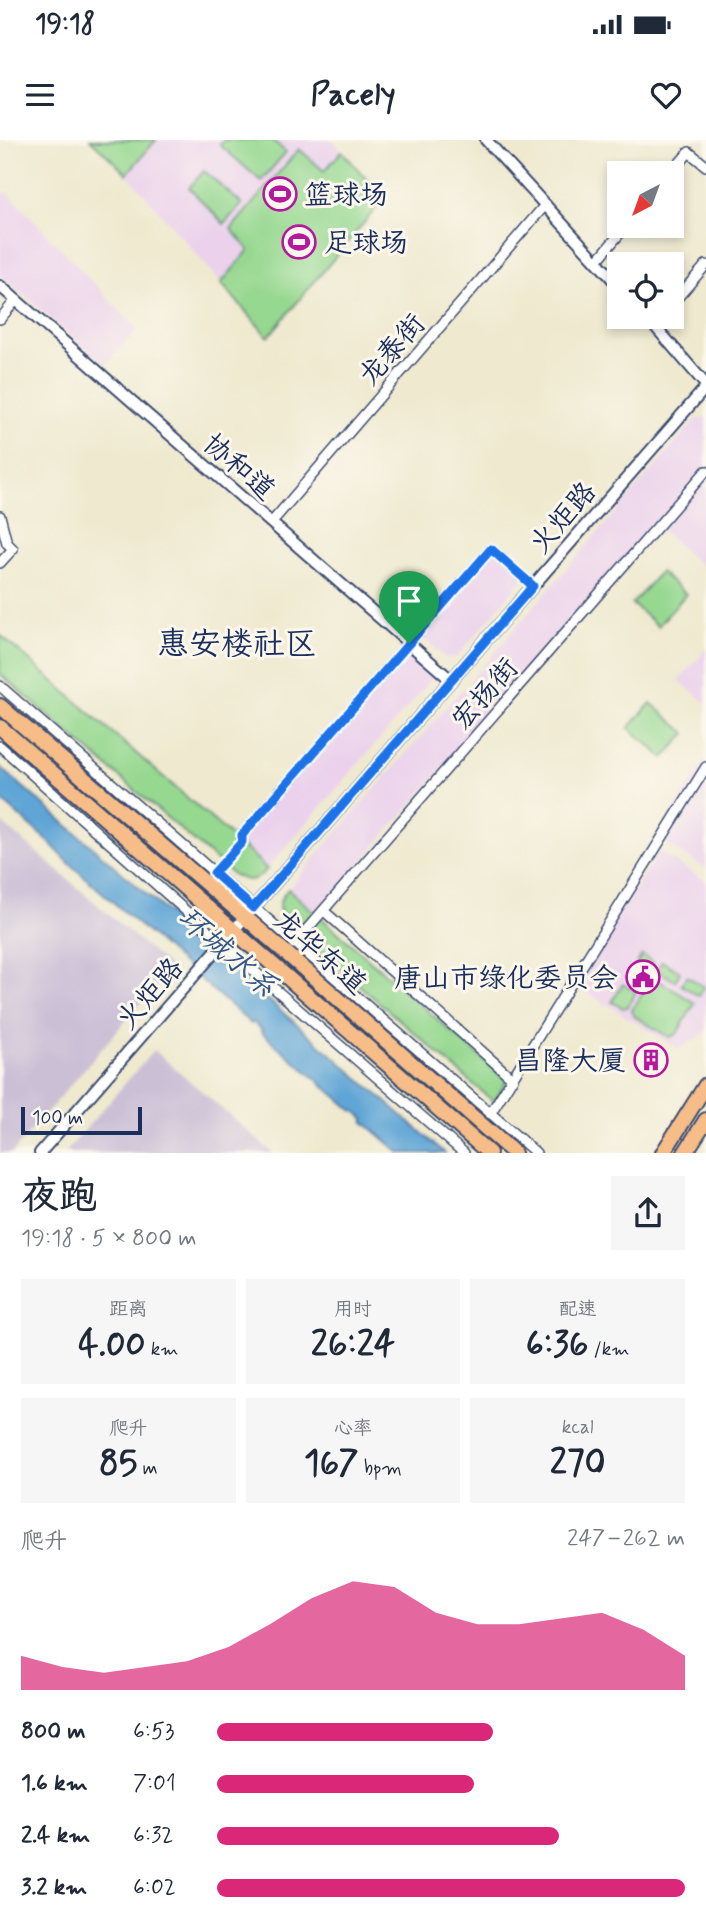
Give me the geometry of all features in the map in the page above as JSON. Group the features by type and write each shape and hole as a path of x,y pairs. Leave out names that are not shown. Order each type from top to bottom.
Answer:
{"main road":[{"name":"龙华东道","path":"0,706 249,912 514,1153"},
{"name":"龙华东道","path":"0,727 489,1153"},
{"path":"663,1153 706,1085"},
{"path":"685,1153 706,1120"}],"street":[{"path":"486,140 607,272"},
{"path":"681,161 689,152 706,166"},
{"name":"龙泰街","path":"271,523 546,204"},
{"path":"597,261 616,238"},
{"path":"684,290 706,265"},
{"name":"协和道","path":"0,286 451,680"},
{"path":"0,319 16,300"},
{"path":"662,329 706,386"},
{"name":"火炬路","path":"40,1153 706,386"},
{"name":"宏扬街","path":"294,944 706,471"},
{"path":"0,516 7,543 13,549 0,563"},
{"path":"214,873 242,842 242,835 491,549 533,586"},
{"path":"0,687 214,873 249,912 294,944 536,1153"},
{"path":"0,746 219,948 464,1153"},
{"path":"490,1114 706,767"},
{"path":"324,911 513,1079"}],"shaded area":[{"path":"91,140 333,140 384,199 268,337 127,174"},
{"path":"7,192 137,329 105,365 0,275 0,199"},
{"path":"706,417 706,467 498,707 469,682 696,419"},
{"path":"706,473 706,566 704,568 658,527"},
{"path":"492,547 526,575 457,657 446,658 418,633"},
{"path":"408,645 431,664 432,679 267,869 238,842"},
{"path":"706,650 706,703 679,680"},
{"path":"463,688 491,713 316,914 288,889"},
{"path":"706,759 706,869 657,838"},
{"path":"0,821 171,968 12,1153 0,1153"},
{"name":"唐山市绿化委员会","path":"658,851 706,881 706,1032 679,1049 575,985"},
{"path":"154,1050 273,1153 65,1153"}],"green space":[{"path":"91,140 156,140 127,174"},
{"path":"224,140 272,140 286,152 261,181 220,145"},
{"path":"299,149 324,171 342,151 384,199 268,337 221,283 249,250 231,229"},
{"path":"204,171 242,204 224,224 189,188"},
{"path":"660,572 686,594 658,626 632,604"},
{"path":"0,635 267,869 250,880 241,879 231,873 0,674"},
{"path":"651,703 686,733 664,758 629,728"},
{"path":"288,889 507,1080 494,1102 284,920 280,904"},
{"path":"642,955 654,963 640,986 627,978"},
{"path":"662,961 680,972 675,981 657,970"},
{"path":"687,976 704,987 699,996 681,985"},
{"path":"653,977 695,1003 676,1035 669,1037 634,1016 632,1010"},
{"path":"623,984 636,992 627,1007 623,1008 612,1002"}],"water":[{"path":"0,767 445,1153 400,1153 364,1122 365,1119 261,1032 253,1022 251,1024 0,799"}],"place":[{"name":"篮球场","path":"280,194"},
{"name":"足球场","path":"299,242"},
{"name":"唐山市绿化委员会","path":"643,977"},
{"name":"昌隆大厦","path":"651,1060"}],"district":[{"name":"惠安楼社区","path":"237,643"}],"route":[{"path":"491,549 533,586 253,908 214,873 242,842 242,835 409,643 491,549"}],"water label":[{"name":"环城水系","path":"228,952"}]}
